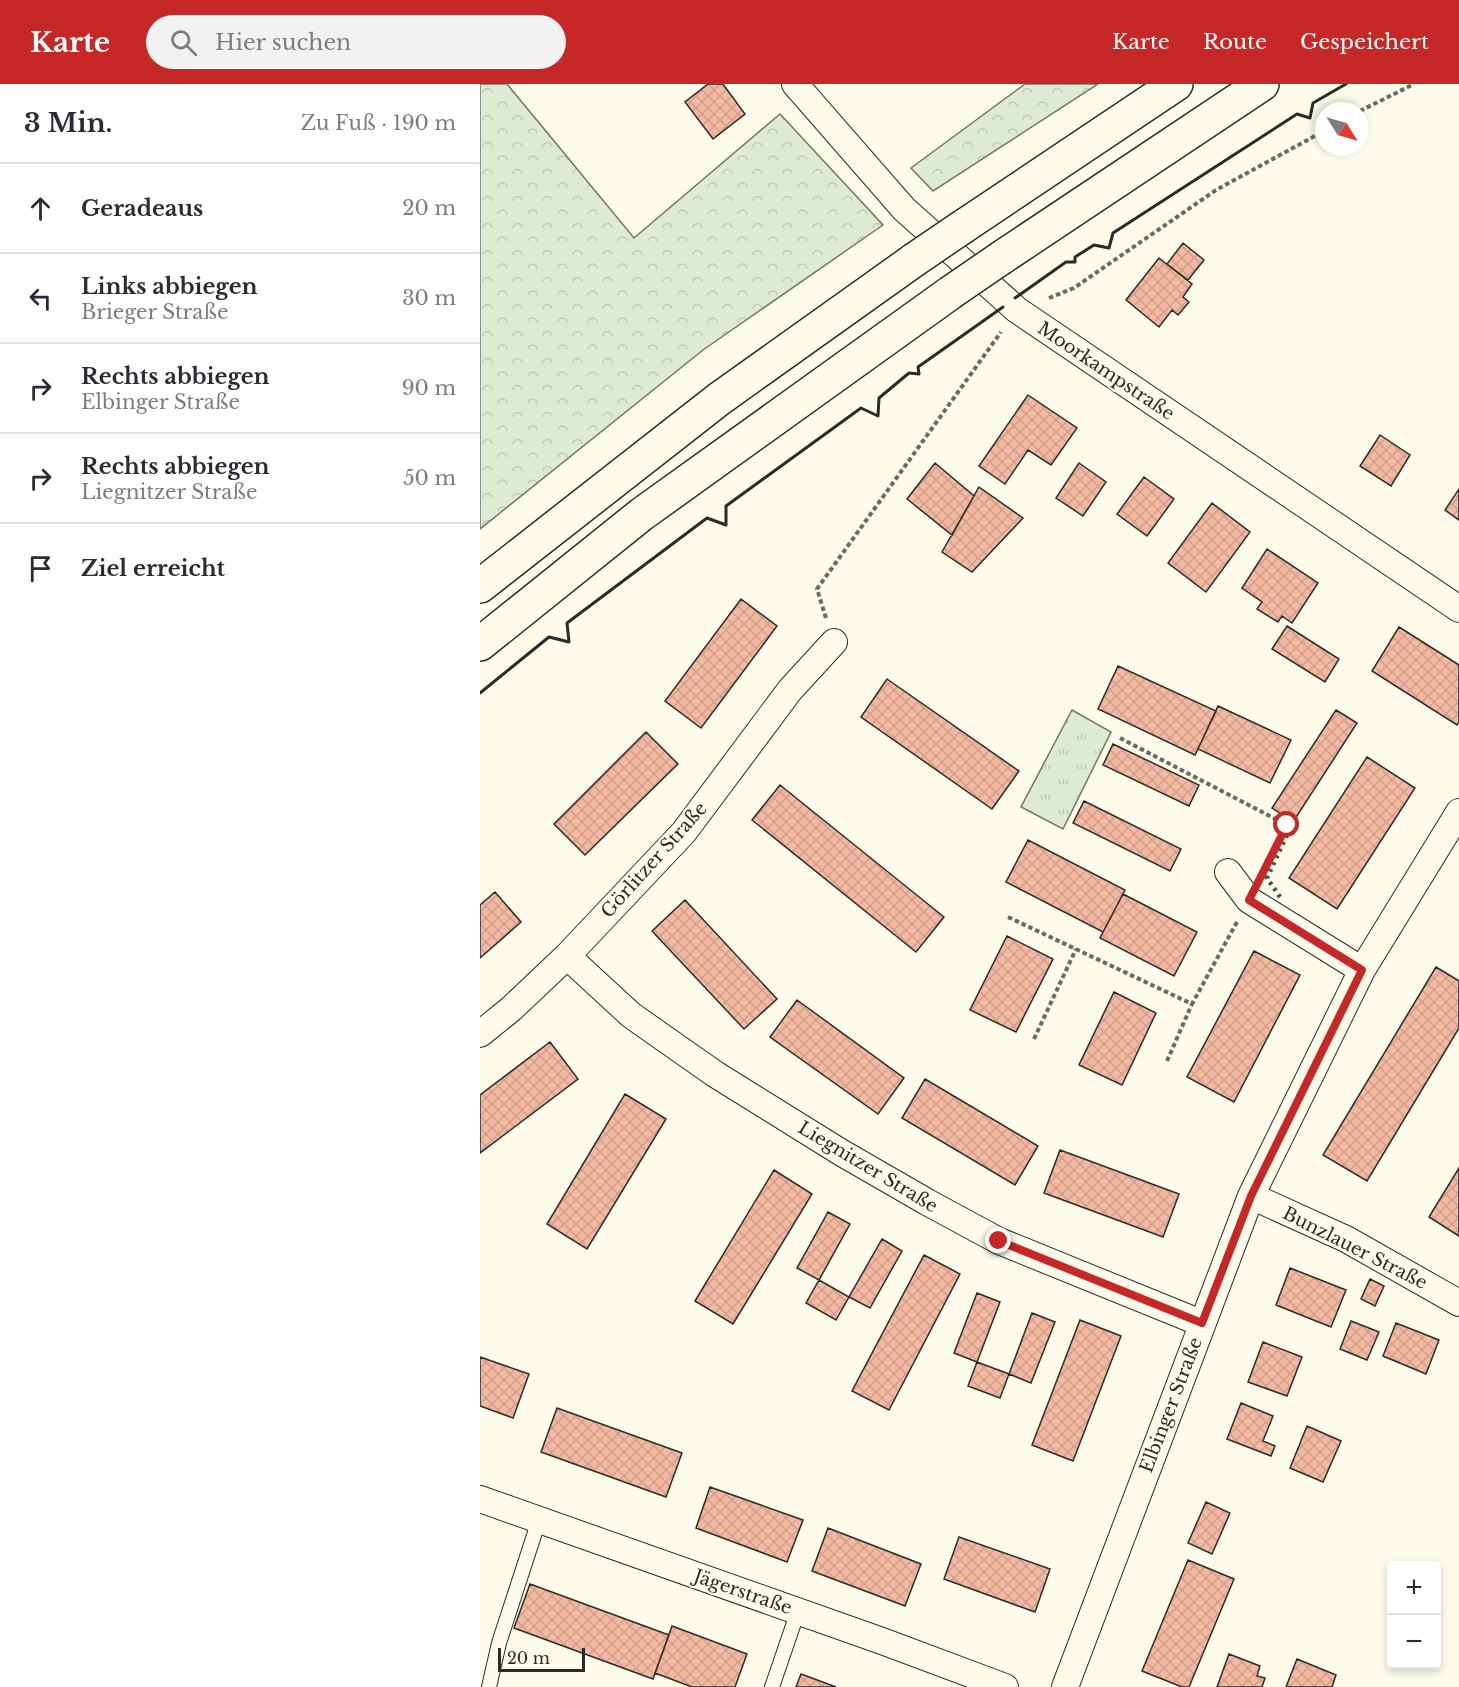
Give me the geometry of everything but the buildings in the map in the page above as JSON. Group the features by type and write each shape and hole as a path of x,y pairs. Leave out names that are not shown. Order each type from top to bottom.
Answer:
{"highway":[{"path":"480,586 720,399 914,260 1176,84"},
{"path":"480,644 642,514 950,293 1262,84"}],"street":[{"name":"Moorkampstraße","path":"795,84 904,209 1017,310 1459,609"},
{"name":"Görlitzer Straße","path":"480,1034 511,1009 567,956 684,832 790,690 834,642"},
{"name":"Elbinger Straße","path":"1065,1687 1251,1196 1362,970 1459,812"},
{"path":"1228,872 1249,900 1362,970"},
{"name":"Liegnitzer Straße","path":"567,956 631,1015 715,1074 918,1197 999,1241 1202,1323"},
{"name":"Bunzlauer Straße","path":"1251,1196 1346,1239 1459,1303"},
{"name":"Jägerstraße","path":"480,1499 1005,1687"}],"lane":[{"path":"489,1687 498,1643 538,1520"},
{"path":"772,1687 798,1611"}],"path":[{"path":"1369,106 1414,84"},
{"path":"834,642 818,589 1017,310 1074,288 1216,190 1315,136"},
{"path":"1120,738 1287,825 1192,1004 1167,1061"},
{"path":"1008,917 1192,1004"},
{"path":"1034,1039 1076,949"}],"green space":[{"path":"480,84 507,84 634,238 780,114 883,225 703,350 480,529"},
{"path":"1025,84 1098,84 933,191 911,168"},
{"path":"1072,710 1111,732 1063,829 1021,807"}],"hedge":[{"path":"1280,897 1267,878 1293,822"}],"wall":[{"path":"1015,298 1066,262 1075,262 1075,257 1094,245 1109,248 1113,233 1297,114 1310,118 1313,103 1346,84"},
{"path":"480,693 549,637 569,642 567,623 707,518 726,525 726,506 861,408 878,416 879,398 909,373 919,374 918,367 1003,307"}],"route":[{"path":"999,1241 1202,1323 1251,1196 1362,970 1249,900 1287,825"}]}
